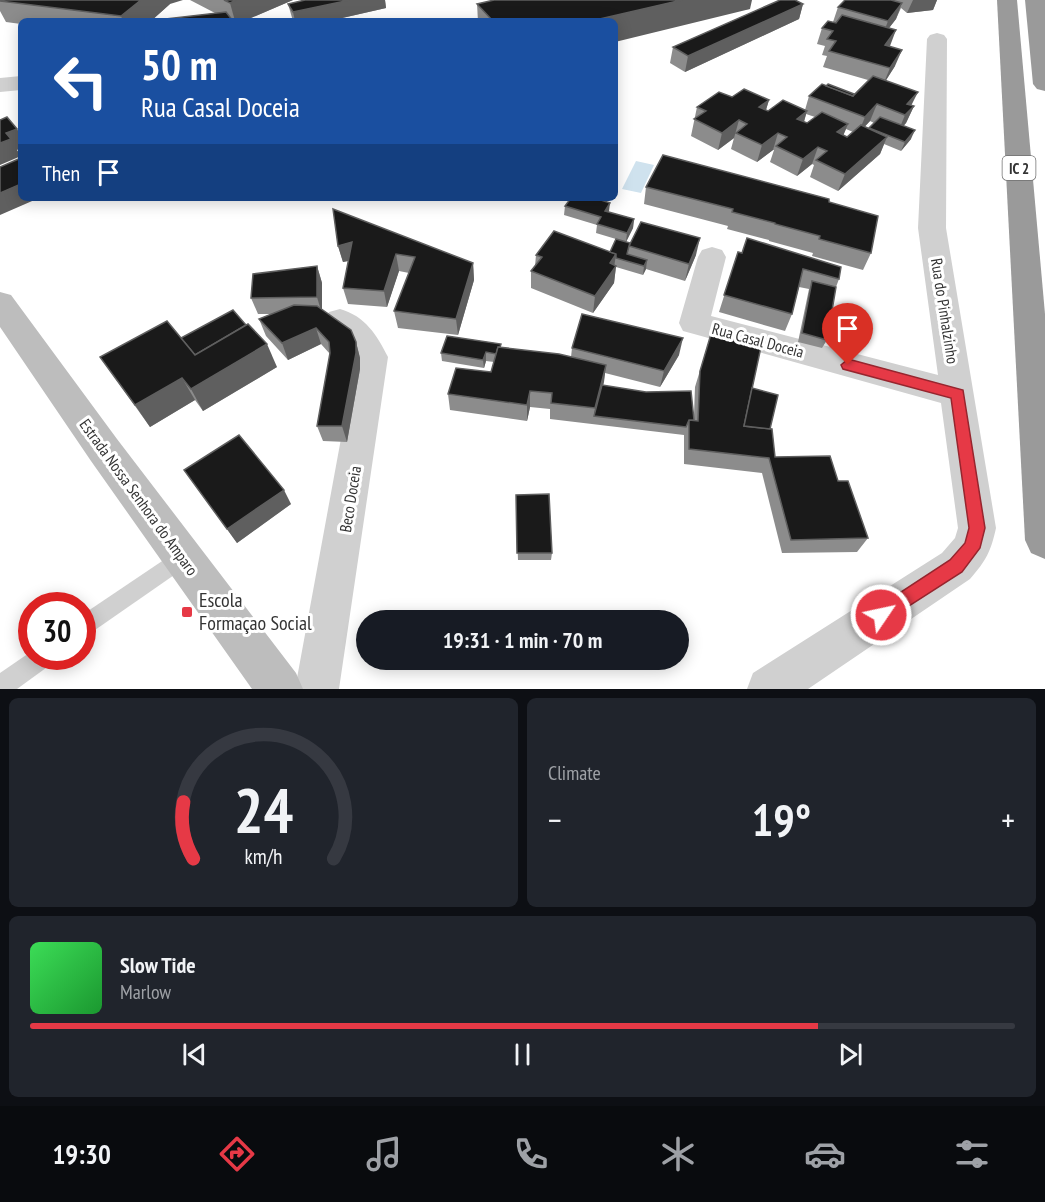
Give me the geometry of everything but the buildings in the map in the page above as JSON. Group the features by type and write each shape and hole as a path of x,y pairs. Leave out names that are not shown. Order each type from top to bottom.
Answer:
{"highway":[{"name":"IC 2","path":"1007,0 1045,540"},
{"path":"1035,0 1045,84"}],"main road":[{"name":"Estrada Nossa Senhora do Amparo","path":"0,303 279,689"}],"street":[{"name":"Rua do Pinhalzinho","path":"769,689 956,566 972,548 977,528 932,228 937,39"},
{"path":"0,85 18,83"},
{"name":"Rua Casal Doceia","path":"712,257 694,323 958,394"},
{"name":"Beco Doceia","path":"317,689 372,357 363,339 340,320"}],"lane":[{"path":"96,618 183,557"},
{"path":"0,687 24,670"}],"water":[{"path":"636,161 654,165 641,193 622,189"}],"place":[{"name":"Escola Formaçao Social","path":"187,612"}],"route":[{"path":"848,365 958,394 977,528 972,548 956,566 881,615"}]}
